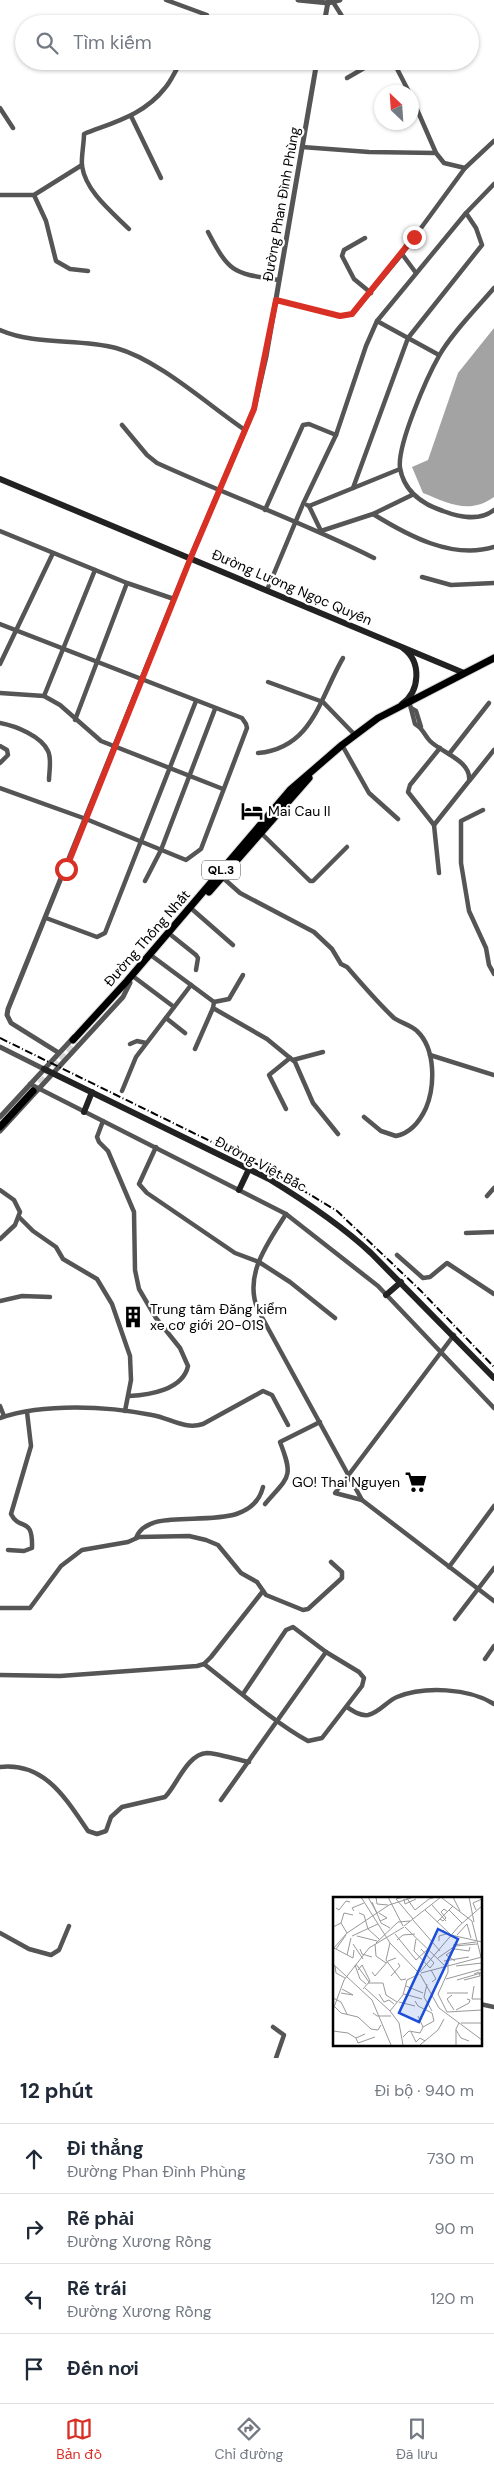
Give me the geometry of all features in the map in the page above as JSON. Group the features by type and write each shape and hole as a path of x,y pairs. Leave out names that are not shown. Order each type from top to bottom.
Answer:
{"highway":[{"name":"QL.3","path":"464,673 494,658"},
{"name":"Đường Thống Nhất","path":"130,980 290,790 319,763 355,735 398,707 410,704 464,673"},
{"name":"Đường Thống Nhất","path":"75,1041 295,796 319,763"},
{"path":"0,1119 33,1088"},
{"path":"0,1127 33,1088"}],"main road":[{"name":"Đường Lương Ngọc Quyến","path":"0,479 191,557 464,673"},
{"path":"398,644 413,659 416,680 413,691 407,700 398,707"},
{"name":"Đường Việt Bắc","path":"44,1069 269,1179 327,1216 353,1236 401,1282 494,1378"},
{"path":"84,1112 92,1092"},
{"path":"239,1190 249,1169"},
{"path":"386,1295 401,1282"}],"street":[{"path":"166,0 207,15"},
{"path":"298,0 330,2 340,0"},
{"path":"326,15 330,2"},
{"path":"330,2 340,15"},
{"path":"129,229 95,193 82,166 84,134 131,116 166,88 177,70"},
{"name":"Đường Phan Đình Phùng","path":"59,1053 10,1023 7,1016 174,598 245,430 256,399 276,300 316,70"},
{"path":"347,78 361,70"},
{"path":"398,70 405,85"},
{"path":"0,108 13,128"},
{"path":"419,114 436,153 444,163 465,168"},
{"path":"131,116 161,178"},
{"path":"276,300 340,316 352,314 402,254 465,168 494,141"},
{"path":"302,147 369,152 436,153"},
{"path":"0,195 34,196 82,166"},
{"path":"267,590 303,504 336,435 366,346 377,321 466,213 494,184"},
{"path":"34,196 46,221 57,262 70,269 88,272"},
{"path":"353,488 408,338 482,245 476,228 466,213"},
{"path":"208,232 222,259 235,271 279,280"},
{"path":"365,238 344,250 342,256 354,279 371,293"},
{"path":"402,254 416,273"},
{"path":"494,288 439,355 412,416 403,446 400,469 412,495 434,507 462,517 478,517 492,511 494,518"},
{"path":"377,321 439,355"},
{"path":"0,330 11,335 32,339 120,349 156,368 245,430"},
{"path":"265,510 303,425 309,424 336,435"},
{"path":"122,425 147,455 157,462 295,523 321,531 374,558"},
{"path":"303,504 309,506 400,469"},
{"path":"321,531 373,514 412,495"},
{"path":"309,506 321,531"},
{"path":"373,514 390,525 442,547 466,551 494,547"},
{"path":"0,531 128,583 174,598"},
{"path":"0,664 53,553"},
{"path":"44,696 95,570"},
{"path":"422,577 451,585 494,583"},
{"path":"75,720 128,583"},
{"path":"0,624 242,718 246,724 201,849 197,854 182,860 86,819 0,788"},
{"path":"258,753 274,751 295,739 323,702 343,658"},
{"path":"268,682 323,702 355,735"},
{"path":"0,693 44,696 60,705 75,720 102,741 115,748 223,789"},
{"path":"46,918 97,938 106,933 196,701"},
{"path":"449,754 489,703"},
{"path":"410,704 416,711 421,727 432,743 466,768 469,781"},
{"path":"145,880 161,850 215,708"},
{"path":"0,723 29,733 46,748 49,754 49,780"},
{"path":"342,745 369,793 398,819"},
{"path":"0,746 7,750 8,755 0,763"},
{"path":"439,873 434,825 408,792 410,785 440,748"},
{"path":"434,825 494,750"},
{"path":"483,810 461,821 461,863 469,911 484,942 489,965 494,974"},
{"path":"261,833 310,881 314,881 347,847"},
{"path":"222,877 240,894 314,932 332,949 341,964 347,967 393,1016 419,1032 430,1055 430,1096 415,1126 396,1136 381,1131 364,1117"},
{"path":"193,910 234,945"},
{"path":"171,935 196,955 198,958 196,970"},
{"path":"152,956 214,1005 267,1039 292,1059 313,1103 338,1134"},
{"path":"195,1049 214,1005 229,999 243,974"},
{"path":"130,980 174,1007"},
{"path":"0,1131 33,1088 44,1069 114,991 130,980"},
{"path":"33,1088 66,1059 123,997 130,980"},
{"path":"122,1091 133,1062 191,985"},
{"path":"166,1018 185,1033"},
{"path":"130,1044 138,1041 146,1043"},
{"name":"Đường Việt Bắc","path":"0,1047 44,1069"},
{"path":"286,1109 269,1075 292,1059 324,1052"},
{"path":"59,1053 66,1059"},
{"path":"430,1055 494,1075"},
{"path":"33,1088 286,1214 350,1263 386,1295 494,1408"},
{"path":"102,1121 97,1137 108,1152 134,1212 135,1270 139,1288 156,1318 183,1353 188,1366 183,1377 170,1386 152,1394 129,1396"},
{"path":"156,1148 139,1184 147,1193 236,1253 258,1262 290,1282 335,1318"},
{"path":"487,1196 494,1188"},
{"path":"0,1190 17,1204 19,1217 15,1225 0,1239"},
{"path":"286,1214 258,1262 253,1292 254,1300 347,1474 362,1500 494,1601"},
{"path":"19,1217 56,1247 61,1257 100,1282 121,1324 129,1349 132,1370 125,1411"},
{"path":"466,1233 494,1232"},
{"path":"397,1255 423,1278 430,1277 447,1263 494,1294"},
{"path":"0,1301 22,1296 50,1297"},
{"path":"362,1500 335,1493 347,1474 454,1336"},
{"path":"0,1406 2,1417 26,1412 70,1408 125,1411 154,1415 184,1426 197,1426 263,1391 272,1395 288,1425"},
{"path":"8,1550 24,1551 32,1548 32,1531 28,1526 16,1520 11,1514 31,1446 26,1412"},
{"path":"265,1504 287,1479 290,1466 280,1442 320,1422"},
{"path":"136,1538 142,1528 164,1521 226,1518 236,1515 256,1500 263,1487"},
{"path":"449,1567 494,1506"},
{"path":"0,1608 30,1608 60,1566 82,1550 128,1542 136,1538 189,1536 215,1543 241,1573 257,1582 262,1591 269,1597 305,1610 342,1578 342,1572 331,1562"},
{"path":"455,1619 494,1568"},
{"path":"0,1675 60,1676 192,1667 204,1664 262,1591"},
{"path":"204,1664 243,1694 278,1720 304,1738 316,1740 322,1738 347,1707 362,1686 364,1678 359,1672 326,1652 296,1628 288,1628 243,1694"},
{"path":"485,1659 494,1646"},
{"path":"221,1800 326,1652"},
{"path":"347,1707 360,1714 367,1715 395,1697 450,1690 478,1696 494,1704"},
{"path":"0,1768 18,1768 37,1772 57,1788 88,1832 93,1834 106,1831 111,1817 122,1807 165,1797 189,1764 201,1755 209,1753 249,1762"},
{"path":"0,1933 28,1949 51,1955 58,1950 69,1926"},
{"path":"273,2027 284,2035 276,2058"}],"shaded area":[{"path":"494,328 494,497 476,505 458,506 423,493 412,467 428,460 458,373"}],"tunnel":[{"path":"33,1091 77,1043"}],"railway":[{"path":"0,1038 271,1171 337,1211 420,1290 494,1367"}],"place":[{"name":"Mai Cau II","path":"252,811"},
{"name":"Trung tâm Đăng kiểm xe cơ giới 20-01S","path":"133,1317"},
{"name":"GO! Thai Nguyen","path":"416,1482"}],"route":[{"path":"66,869 191,557 254,409 276,300 340,316 352,314 359,308 414,237"}]}
